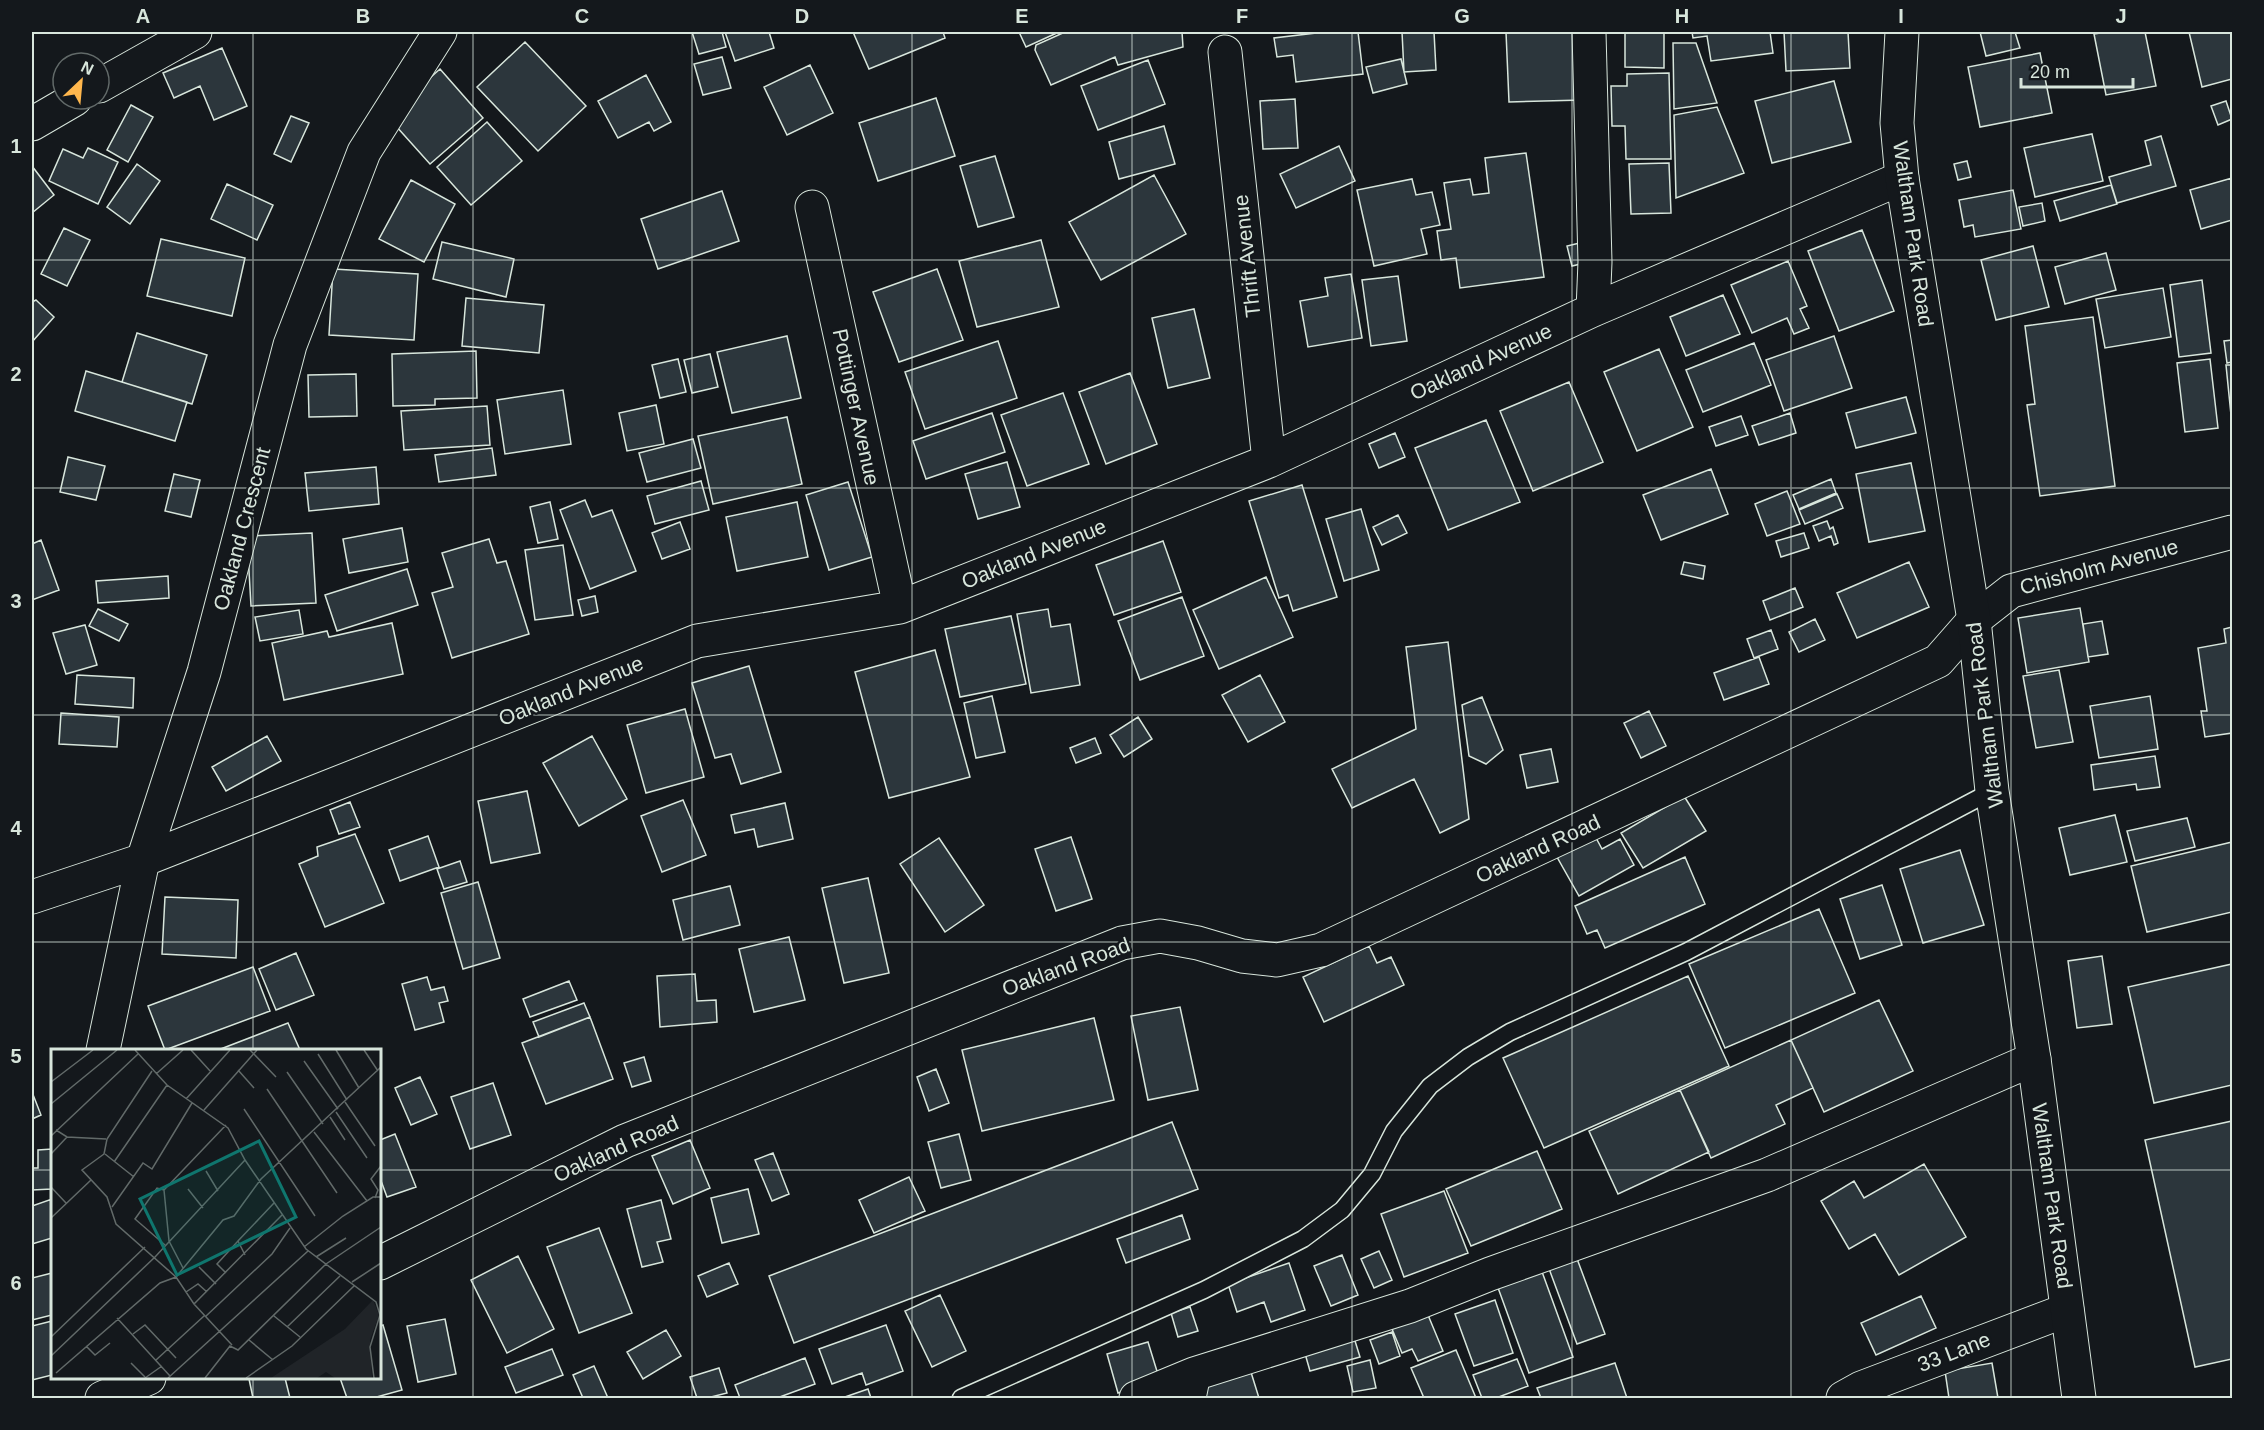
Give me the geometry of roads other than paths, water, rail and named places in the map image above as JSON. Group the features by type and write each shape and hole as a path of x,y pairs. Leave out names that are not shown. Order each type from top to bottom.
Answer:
{"street":[{"path":"111,79 195,32"},
{"name":"Oakland Crescent","path":"103,1049 143,860 204,672 290,345 364,152 438,32"},
{"path":"1589,32 1595,262 1593,310"},
{"name":"Waltham Park Road","path":"1902,32 1897,123 1902,178 1974,620 1992,791 2034,1059 2079,1398"},
{"name":"Thrift Avenue","path":"1225,52 1269,461"},
{"path":"32,124 54,111"},
{"name":"Oakland Avenue","path":"35,887 143,860 697,641 900,608 1269,461 1593,310 1902,178"},
{"name":"Pottinger Avenue","path":"812,207 900,608"},
{"name":"Chisholm Avenue","path":"1974,620 2011,591 2232,532"},
{"name":"Oakland Road","path":"381,1263 625,1141 1122,943 1160,936 1198,943 1242,956 1277,960 1321,950 1938,661 1974,620"},
{"path":"1136,1398 1191,1386 1410,1306 1490,1274 1767,1175 2034,1059"},
{"name":"33 Lane","path":"1843,1398 1861,1388 2067,1310"},
{"path":"102,1398 145,1379"}],"lane":[{"path":"961,1398 1204,1290 1303,1239 1342,1210 1372,1174 1394,1131 1430,1086 1468,1057 1510,1032 1686,952 1992,791"}]}
